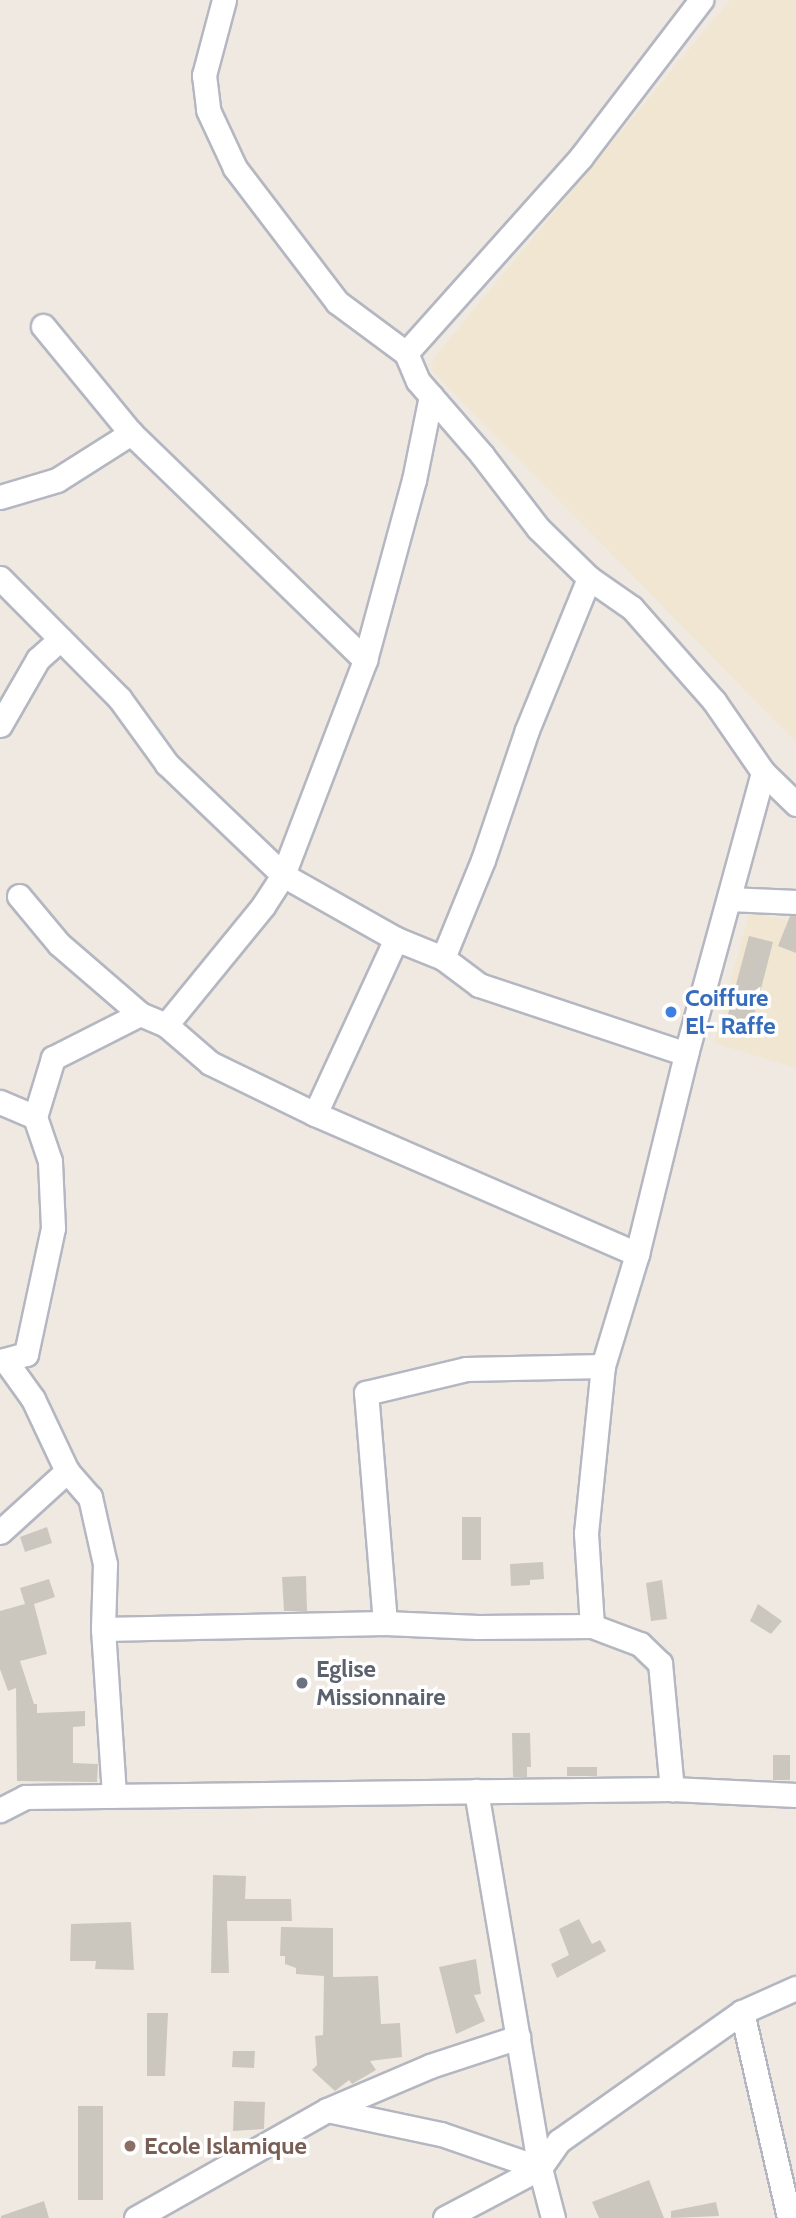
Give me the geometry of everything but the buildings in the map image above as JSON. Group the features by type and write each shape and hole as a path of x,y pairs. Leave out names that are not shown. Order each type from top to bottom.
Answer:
{"street":[{"path":"224,0 204,75 208,110 235,168 337,302 406,353 418,381 538,528 589,578 641,619 715,701 763,772 796,804"},
{"path":"406,353 581,157 701,0"},
{"path":"43,326 131,433 365,660"},
{"path":"166,1026 263,906 283,875 365,660 411,492 431,396"},
{"path":"0,498 57,480 131,433"},
{"path":"0,578 120,699 167,764 283,875 396,939 443,958 479,985 686,1054"},
{"path":"443,958 483,860 527,730 589,578"},
{"path":"0,725 38,659 60,639"},
{"path":"592,1626 586,1533 607,1351 637,1254 686,1054 763,772"},
{"path":"19,896 60,944 140,1014 166,1026 210,1063 315,1114 637,1254"},
{"path":"729,899 796,902"},
{"path":"315,1114 396,939"},
{"path":"114,1796 103,1629 105,1564 90,1497 67,1471 33,1399 2,1361 26,1354 53,1228 50,1161 35,1117 53,1058 140,1014"},
{"path":"0,1102 35,1117"},
{"path":"385,1623 366,1393 466,1369 607,1351"},
{"path":"0,1532 67,1471"},
{"path":"103,1629 385,1623 478,1627 592,1626 640,1644 660,1664 672,1789"},
{"path":"0,1810 25,1797 672,1789 796,1795"},
{"path":"476,1791 540,2168 553,2218"},
{"path":"445,2218 540,2168 559,2141 742,2011 796,1988"},
{"path":"742,2011 789,2218"},
{"path":"136,2218 327,2110 430,2066 517,2037"},
{"path":"327,2110 441,2134 540,2168"}],"shaded area":[{"path":"730,0 796,0 796,742 431,370 434,358"},
{"path":"750,911 796,923 796,1068 714,1043"}],"place":[{"name":"Coiffure El- Raffe","path":"671,1012"},
{"name":"Eglise Missionnaire","path":"302,1683"},
{"name":"Ecole Islamique","path":"130,2146"}]}
